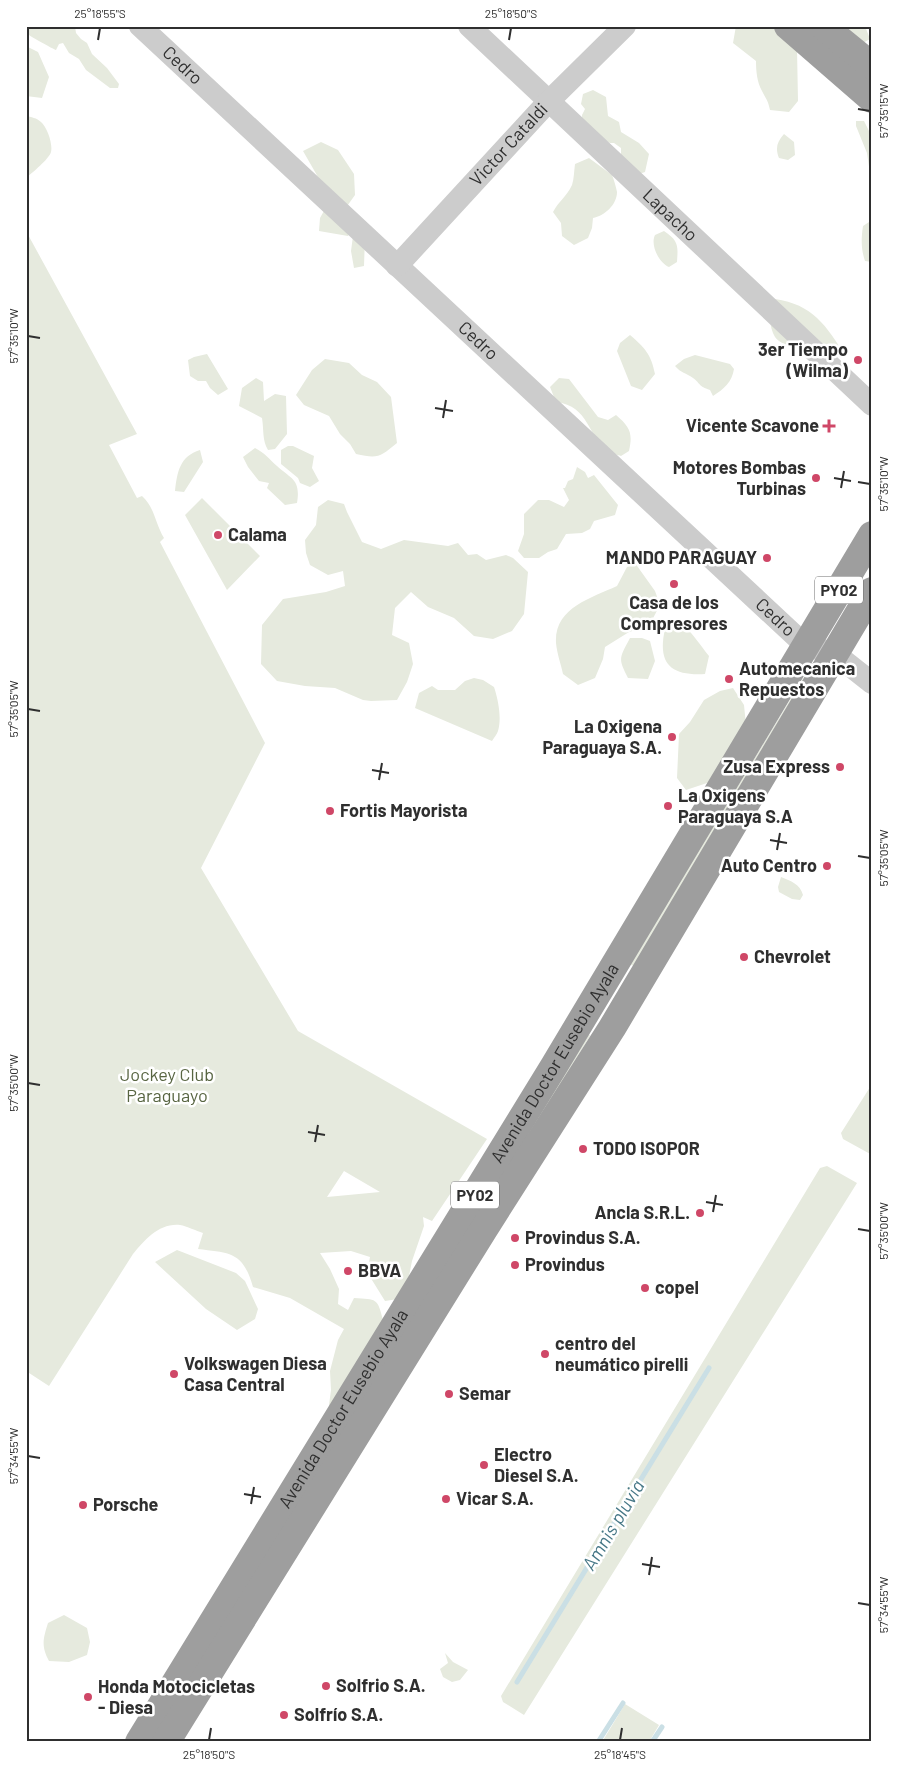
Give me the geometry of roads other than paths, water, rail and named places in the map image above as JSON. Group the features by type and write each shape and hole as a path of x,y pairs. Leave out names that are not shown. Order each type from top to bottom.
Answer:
{"highway":[{"path":"788,26 872,99"},
{"path":"804,26 872,82"},
{"path":"822,26 872,66"},
{"path":"838,26 872,53"},
{"name":"Avenida Doctor Eusebio Ayala","path":"166,1742 474,1246 612,1028 820,650 872,535"},
{"name":"Avenida Doctor Eusebio Ayala","path":"139,1742 554,1066 624,948 820,650 872,591"},
{"path":"612,1028 603,1013 602,1000 624,962 624,948"}],"street":[{"name":"Cedro","path":"140,26 397,266 820,650 872,683"},
{"name":"Lapacho","path":"469,26 872,404"},
{"name":"Victor Cataldi","path":"397,266 548,102 625,26"}],"waterway":[{"name":"Amnis pluvia","path":"517,1682 709,1368"},
{"name":"Amnis pluvia","path":"598,1742 623,1703"},
{"name":"Amnis pluvia","path":"652,1742 662,1727"}],"place":[{"name":"3er Tiempo (Wilma)","path":"858,360"},
{"name":"Vicente Scavone","path":"829,426"},
{"name":"Motores Bombas Turbinas","path":"816,478"},
{"name":"Calama","path":"218,535"},
{"name":"MANDO PARAGUAY","path":"767,558"},
{"name":"Casa de los Compresores","path":"674,584"},
{"name":"Automecanica Repuestos","path":"729,679"},
{"name":"La Oxigena Paraguaya S.A.","path":"672,737"},
{"name":"Zusa Express","path":"840,767"},
{"name":"La Oxigens Paraguaya S.A","path":"668,806"},
{"name":"Fortis Mayorista","path":"330,811"},
{"name":"Auto Centro","path":"827,866"},
{"name":"Chevrolet","path":"744,957"},
{"name":"TODO ISOPOR","path":"583,1149"},
{"name":"Ancla S.R.L.","path":"700,1213"},
{"name":"Provindus S.A.","path":"515,1238"},
{"name":"Provindus","path":"515,1265"},
{"name":"BBVA","path":"348,1271"},
{"name":"copel","path":"645,1288"},
{"name":"centro del neumático pirelli","path":"545,1354"},
{"name":"Volkswagen Diesa Casa Central","path":"174,1374"},
{"name":"Semar","path":"449,1394"},
{"name":"Electro Diesel S.A.","path":"484,1465"},
{"name":"Vicar S.A.","path":"446,1499"},
{"name":"Porsche","path":"83,1505"},
{"name":"Solfrio S.A.","path":"326,1686"},
{"name":"Honda Motocicletas - Diesa","path":"88,1697"},
{"name":"Solfrío S.A.","path":"284,1715"}],"park label":[{"name":"Jockey Club Paraguayo","path":"167,1085"}]}
